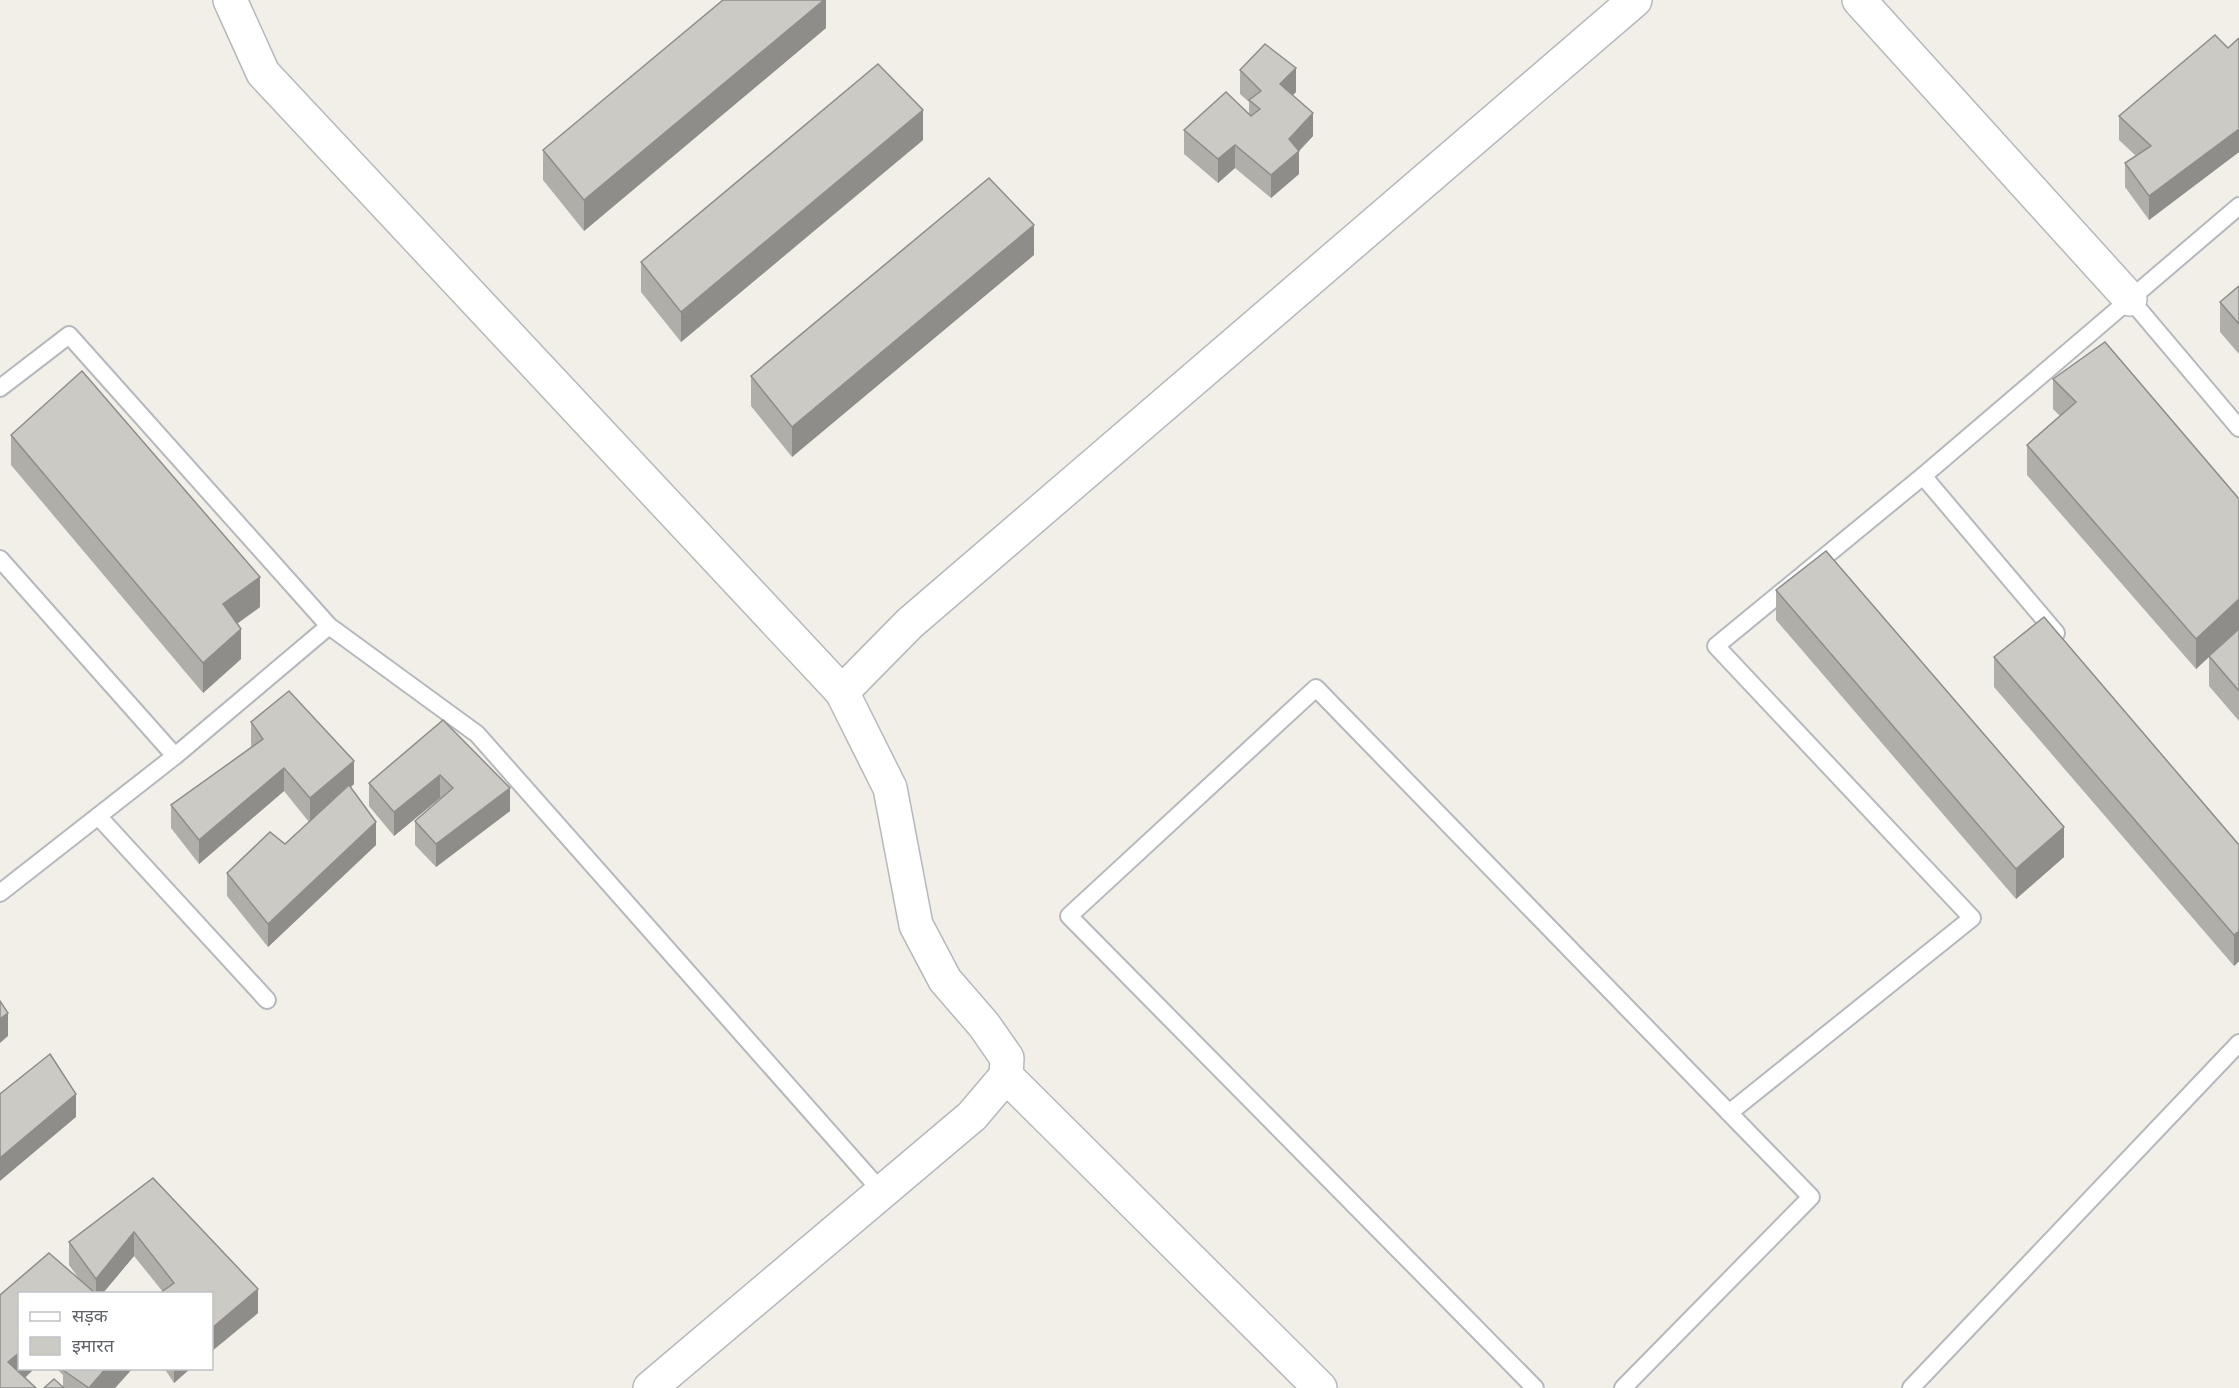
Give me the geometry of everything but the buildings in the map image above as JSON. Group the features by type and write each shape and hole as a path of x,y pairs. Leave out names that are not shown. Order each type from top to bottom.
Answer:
{"street":[{"path":"230,0 263,73 842,692 890,788 916,926 945,981 984,1025 1008,1058 1006,1076 972,1116 650,1388"},
{"path":"842,692 909,623 1635,0"},
{"path":"1859,0 2130,299"},
{"path":"1006,1076 1320,1388"}],"lane":[{"path":"1729,1113 1972,918 1716,646 1923,476 2239,206"},
{"path":"2130,299 2239,428"},
{"path":"0,388 69,335 329,626 477,734 882,1192"},
{"path":"1923,476 2069,649"},
{"path":"0,558 175,756"},
{"path":"0,893 175,756 329,626"},
{"path":"1535,1388 1068,916 1316,688 1811,1197 1623,1388"},
{"path":"98,816 267,1000"},
{"path":"1911,1388 2239,1043"}]}
